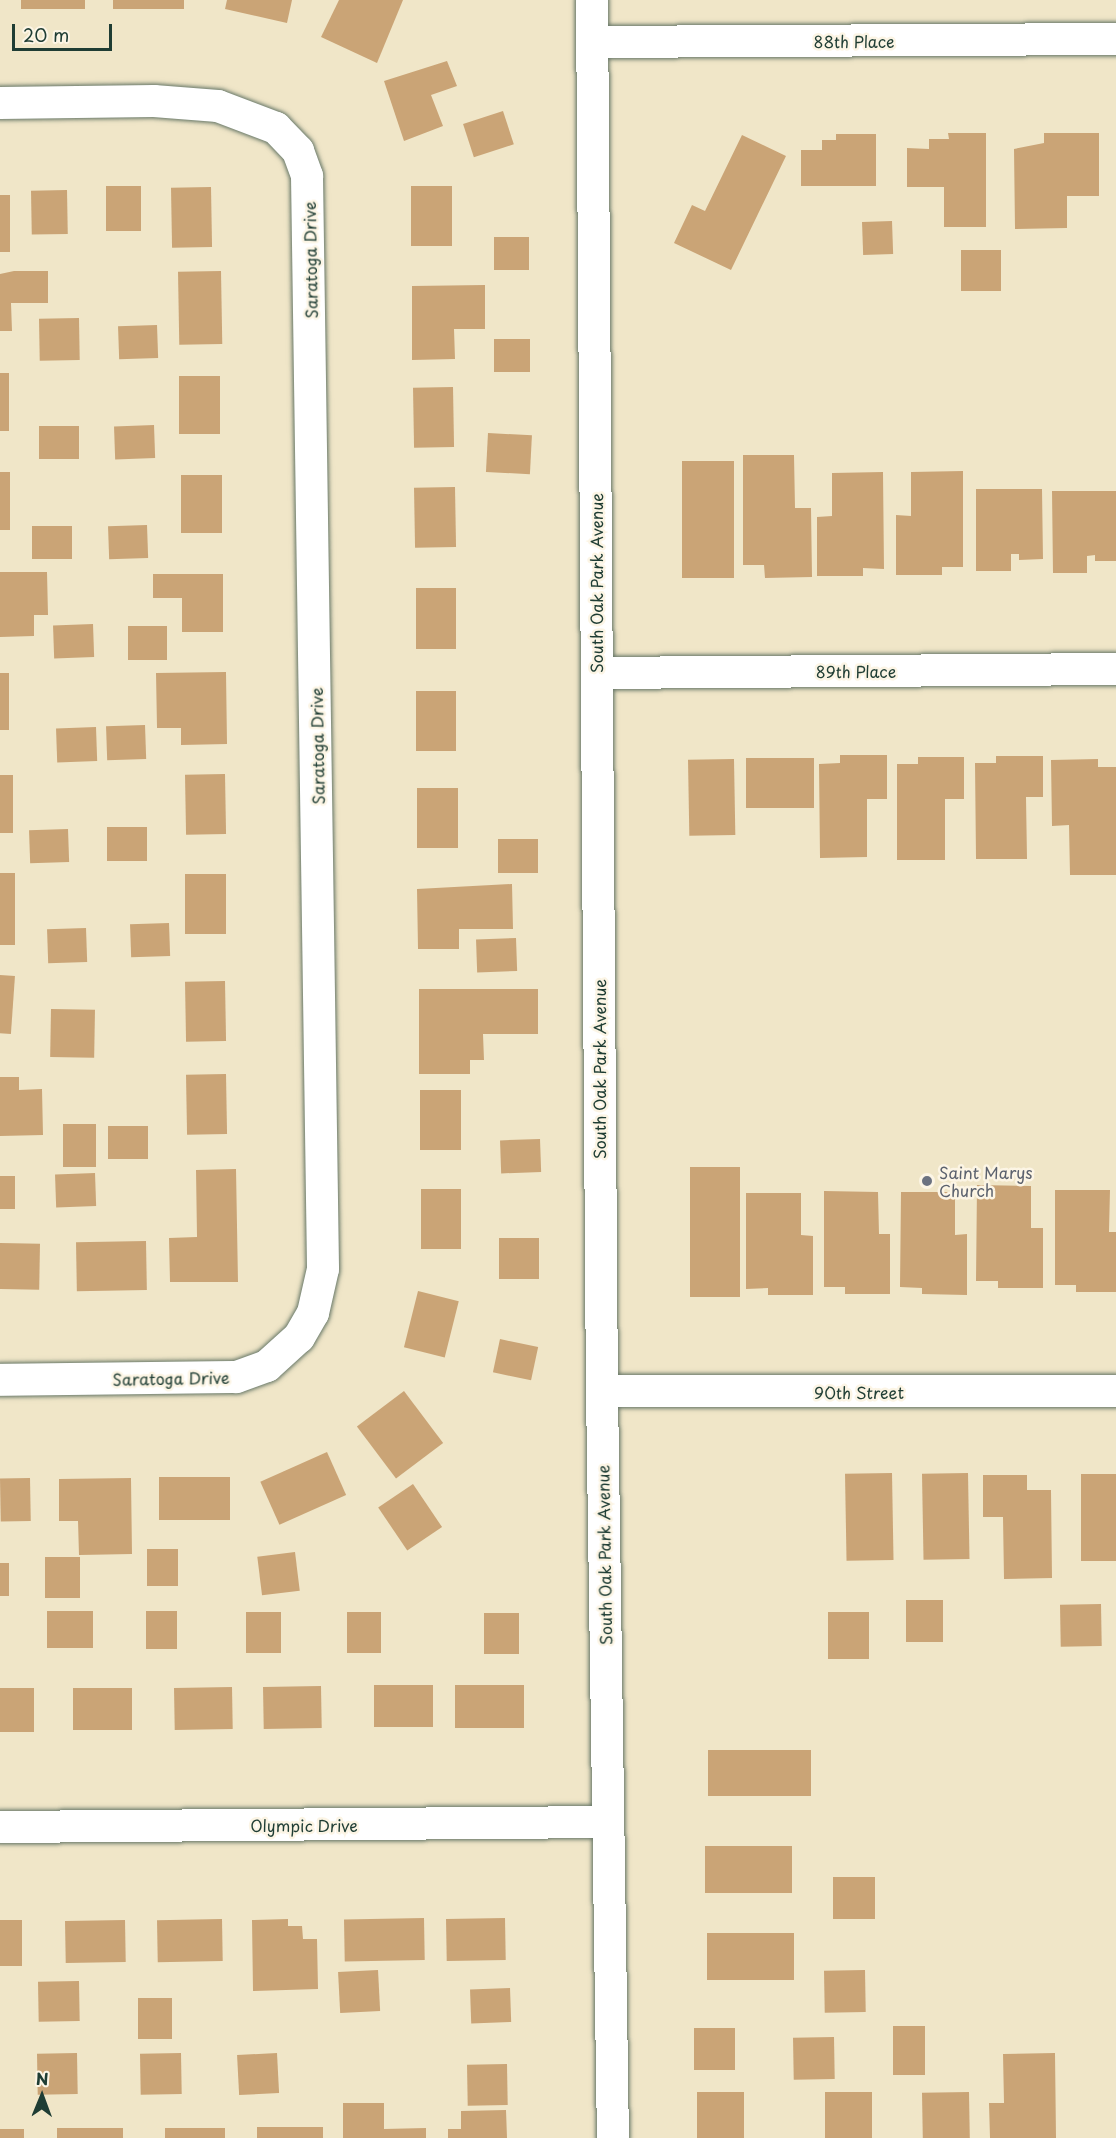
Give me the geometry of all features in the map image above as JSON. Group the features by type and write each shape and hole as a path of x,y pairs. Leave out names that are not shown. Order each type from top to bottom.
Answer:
{"street":[{"name":"South Oak Park Avenue","path":"592,0 602,1390 613,2138"},
{"name":"88th Place","path":"593,42 1116,39"},
{"name":"Saratoga Drive","path":"0,103 154,102 218,106 276,128 298,151 307,176 323,1269 313,1313 299,1337 267,1366 236,1377 0,1380"},
{"name":"89th Place","path":"597,673 1116,669"},
{"name":"90th Street","path":"602,1390 1116,1391"},
{"name":"Olympic Drive","path":"0,1827 608,1822"}],"building":[{"path":"21,0 85,0 85,9 21,9"},
{"path":"113,0 184,0 184,9 113,9"},
{"path":"227,0 292,0 287,23 225,9"},
{"path":"339,0 403,0 377,63 321,37"},
{"path":"447,61 457,86 431,95 443,126 404,141 384,81"},
{"path":"503,111 514,144 474,157 463,124"},
{"path":"948,133 986,133 986,227 944,227 944,187 907,187 907,148 929,149 929,139 949,139"},
{"path":"1044,133 1099,133 1099,196 1067,196 1067,228 1015,229 1014,149 1044,143"},
{"path":"836,134 876,134 876,186 801,186 801,150 822,150 822,140 836,140"},
{"path":"742,135 786,156 731,270 674,243 692,205 705,211"},
{"path":"106,186 141,186 141,231 106,231"},
{"path":"411,186 452,186 452,246 411,246"},
{"path":"211,187 212,247 172,248 171,188"},
{"path":"67,190 68,234 32,235 31,191"},
{"path":"0,195 10,195 10,252 0,252"},
{"path":"892,221 893,254 863,255 862,222"},
{"path":"494,237 529,237 529,270 494,270"},
{"path":"961,250 1001,250 1001,291 961,291"},
{"path":"14,271 48,271 48,303 11,303 12,331 0,331 0,274"},
{"path":"221,271 222,344 179,345 178,272"},
{"path":"485,285 485,329 454,329 455,359 412,360 412,286"},
{"path":"79,318 80,360 40,361 39,319"},
{"path":"157,325 158,358 119,359 118,326"},
{"path":"494,339 530,339 530,372 494,372"},
{"path":"0,373 9,373 9,431 0,431"},
{"path":"179,376 220,376 220,434 179,434"},
{"path":"453,387 454,447 414,448 413,388"},
{"path":"154,425 155,458 115,459 114,426"},
{"path":"39,426 79,426 79,459 39,459"},
{"path":"488,433 532,435 530,474 486,472"},
{"path":"743,455 794,455 795,508 811,508 812,577 765,578 764,565 743,565"},
{"path":"682,461 734,461 734,578 682,578"},
{"path":"963,471 963,567 942,567 942,575 896,575 896,515 911,516 911,472"},
{"path":"0,472 10,472 10,530 0,530"},
{"path":"883,472 884,569 863,568 863,576 817,576 817,517 832,516 832,473"},
{"path":"181,475 222,475 222,533 181,533"},
{"path":"455,487 456,547 415,548 414,488"},
{"path":"976,489 1042,489 1043,559 1019,560 1019,554 1011,554 1011,571 976,571"},
{"path":"1052,491 1116,491 1116,561 1095,561 1095,555 1087,556 1087,573 1053,573"},
{"path":"147,525 148,558 109,559 108,526"},
{"path":"32,526 72,526 72,559 32,559"},
{"path":"0,572 47,572 48,615 34,615 34,636 0,637"},
{"path":"153,574 223,574 223,632 182,632 182,598 153,598"},
{"path":"416,588 456,588 456,649 416,649"},
{"path":"93,624 94,657 54,658 53,625"},
{"path":"128,626 167,626 167,660 128,660"},
{"path":"226,672 227,744 181,745 181,728 157,728 156,673"},
{"path":"0,673 9,673 9,730 0,730"},
{"path":"416,691 456,691 456,751 416,751"},
{"path":"145,725 146,759 107,760 106,726"},
{"path":"96,727 97,761 57,762 56,728"},
{"path":"840,755 887,755 887,799 867,799 867,857 820,858 819,764 840,763"},
{"path":"996,756 1043,756 1043,797 1026,797 1027,859 976,859 975,763 996,763"},
{"path":"918,757 964,757 964,799 945,799 945,860 897,860 897,764 918,764"},
{"path":"746,758 814,758 814,808 746,808"},
{"path":"734,759 735,835 689,836 688,760"},
{"path":"1098,759 1098,767 1116,767 1116,875 1070,875 1069,825 1052,826 1051,760"},
{"path":"225,774 226,834 186,835 185,775"},
{"path":"0,775 13,775 13,833 0,833"},
{"path":"417,788 458,788 458,848 417,848"},
{"path":"107,827 147,827 147,861 107,861"},
{"path":"68,829 69,862 30,863 29,830"},
{"path":"498,839 538,839 538,873 498,873"},
{"path":"0,873 15,873 15,945 0,945"},
{"path":"185,874 226,874 226,934 185,934"},
{"path":"512,884 513,929 459,929 459,949 418,949 417,889"},
{"path":"169,923 170,956 131,957 130,924"},
{"path":"86,928 87,962 48,963 47,929"},
{"path":"516,938 517,971 477,972 476,939"},
{"path":"0,975 15,976 11,1034 0,1033"},
{"path":"225,981 226,1041 186,1042 185,982"},
{"path":"419,989 538,989 538,1034 483,1034 484,1060 470,1060 470,1074 419,1074"},
{"path":"51,1009 95,1010 94,1058 50,1057"},
{"path":"226,1074 227,1134 187,1135 186,1075"},
{"path":"0,1077 19,1077 19,1090 42,1089 43,1135 0,1136"},
{"path":"420,1090 461,1090 461,1150 420,1150"},
{"path":"63,1124 96,1124 96,1167 63,1167"},
{"path":"108,1126 148,1126 148,1159 108,1159"},
{"path":"540,1139 541,1172 501,1173 500,1140"},
{"path":"690,1167 740,1167 740,1297 690,1297"},
{"path":"236,1169 238,1282 170,1282 169,1238 197,1237 196,1170"},
{"path":"95,1173 96,1206 56,1207 55,1174"},
{"path":"0,1176 15,1176 15,1209 0,1209"},
{"path":"977,1185 1031,1186 1031,1228 1043,1228 1043,1288 998,1288 998,1281 976,1281"},
{"path":"421,1189 461,1189 461,1249 421,1249"},
{"path":"1055,1190 1110,1190 1109,1232 1116,1232 1116,1292 1076,1292 1076,1285 1055,1285"},
{"path":"824,1191 878,1192 879,1234 890,1234 890,1294 845,1294 845,1287 824,1287"},
{"path":"901,1192 955,1192 955,1235 967,1234 967,1295 922,1294 922,1288 900,1287"},
{"path":"746,1193 801,1193 801,1235 813,1236 813,1295 768,1295 768,1288 746,1289"},
{"path":"499,1238 539,1238 539,1279 499,1279"},
{"path":"146,1241 147,1290 77,1291 76,1242"},
{"path":"0,1243 40,1244 39,1290 0,1289"},
{"path":"418,1291 459,1301 445,1357 404,1347"},
{"path":"500,1339 538,1347 531,1380 493,1372"},
{"path":"404,1391 443,1443 396,1478 357,1427"},
{"path":"327,1452 346,1495 279,1525 260,1482"},
{"path":"892,1473 894,1560 847,1561 845,1474"},
{"path":"968,1473 970,1559 924,1560 922,1474"},
{"path":"1081,1474 1116,1474 1116,1561 1081,1561"},
{"path":"983,1475 1027,1475 1027,1490 1051,1490 1052,1578 1004,1579 1003,1517 983,1517"},
{"path":"159,1477 230,1477 230,1520 159,1520"},
{"path":"30,1478 31,1521 1,1522 0,1479"},
{"path":"131,1478 132,1554 79,1555 78,1521 59,1521 59,1479"},
{"path":"413,1484 442,1527 407,1551 378,1507"},
{"path":"147,1549 178,1549 178,1586 147,1586"},
{"path":"295,1552 300,1591 262,1595 257,1557"},
{"path":"45,1557 80,1557 80,1598 45,1598"},
{"path":"0,1563 9,1563 9,1596 0,1596"},
{"path":"906,1600 943,1600 943,1642 906,1642"},
{"path":"1101,1604 1102,1646 1061,1647 1060,1605"},
{"path":"47,1611 93,1611 93,1648 47,1648"},
{"path":"146,1611 177,1611 177,1649 146,1649"},
{"path":"246,1612 281,1612 281,1653 246,1653"},
{"path":"347,1612 381,1612 381,1653 347,1653"},
{"path":"828,1612 869,1612 869,1659 828,1659"},
{"path":"484,1613 519,1613 519,1654 484,1654"},
{"path":"374,1685 433,1685 433,1727 374,1727"},
{"path":"455,1685 524,1685 524,1728 455,1728"},
{"path":"321,1686 322,1728 264,1729 263,1687"},
{"path":"232,1687 233,1729 175,1730 174,1688"},
{"path":"0,1688 34,1688 34,1732 0,1732"},
{"path":"73,1688 132,1688 132,1730 73,1730"},
{"path":"708,1750 811,1750 811,1796 708,1796"},
{"path":"705,1846 792,1846 792,1893 705,1893"},
{"path":"833,1877 875,1877 875,1919 833,1919"},
{"path":"424,1918 425,1960 345,1961 344,1919"},
{"path":"505,1918 506,1960 447,1961 446,1919"},
{"path":"222,1919 223,1961 158,1962 157,1920"},
{"path":"288,1919 288,1926 302,1926 303,1939 317,1939 318,1989 253,1991 252,1920"},
{"path":"0,1920 22,1920 22,1966 0,1966"},
{"path":"125,1920 126,1962 66,1963 65,1921"},
{"path":"707,1933 794,1933 794,1980 707,1980"},
{"path":"378,1970 380,2011 340,2013 338,1972"},
{"path":"865,1970 866,2012 825,2013 824,1971"},
{"path":"79,1981 80,2021 39,2022 38,1982"},
{"path":"510,1988 511,2022 471,2023 470,1989"},
{"path":"138,1998 172,1998 172,2039 138,2039"},
{"path":"893,2026 925,2026 925,2075 893,2075"},
{"path":"694,2028 735,2028 735,2070 694,2070"},
{"path":"834,2037 835,2079 794,2080 793,2038"},
{"path":"77,2053 78,2094 38,2095 37,2054"},
{"path":"181,2053 182,2094 141,2095 140,2054"},
{"path":"277,2053 279,2093 239,2095 237,2055"},
{"path":"1055,2053 1056,2138 990,2138 989,2103 1004,2103 1003,2054"},
{"path":"507,2064 508,2105 468,2106 467,2065"},
{"path":"697,2092 744,2092 744,2138 697,2138"},
{"path":"825,2092 872,2092 872,2138 825,2138"},
{"path":"969,2092 970,2138 923,2138 922,2093"},
{"path":"343,2103 384,2103 384,2129 426,2128 426,2138 343,2138"},
{"path":"506,2110 507,2138 448,2138 448,2129 461,2129 461,2111"},
{"path":"257,2127 323,2127 323,2138 257,2138"},
{"path":"57,2128 123,2128 123,2138 57,2138"},
{"path":"165,2128 225,2128 225,2138 165,2138"},
{"path":"0,2129 24,2129 24,2138 0,2138"}],"place":[{"name":"Saint Marys Church","path":"927,1181"}]}
